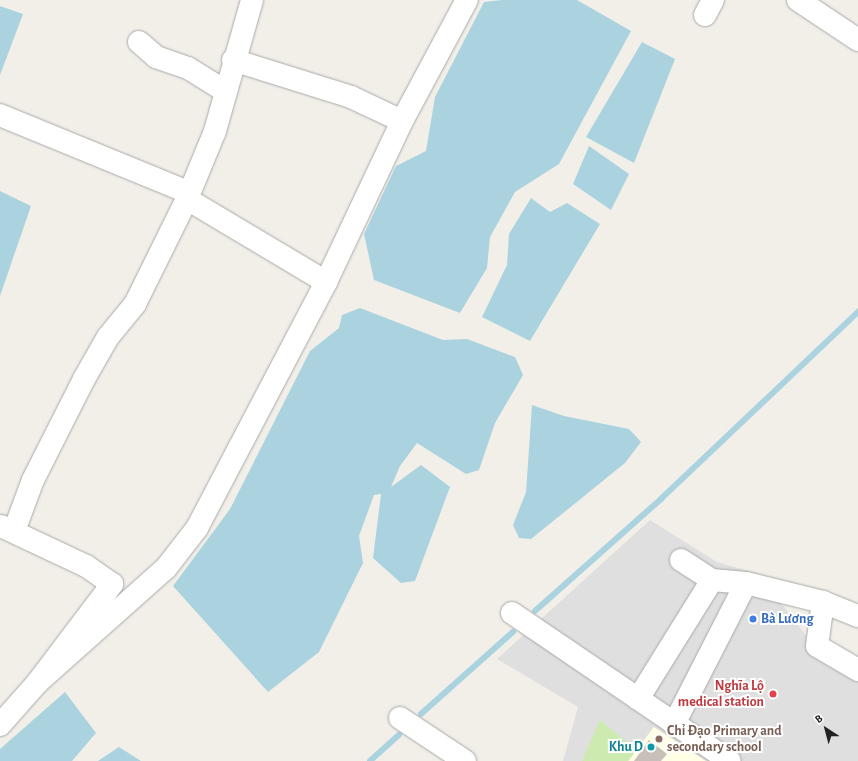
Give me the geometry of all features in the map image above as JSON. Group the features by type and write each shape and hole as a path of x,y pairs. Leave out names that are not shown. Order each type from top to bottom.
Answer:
{"street":[{"path":"130,600 112,584 86,566 4,529 33,480 84,379 108,337 135,304 189,196 215,131 233,60 252,0"},
{"path":"38,682 166,568 197,528 326,282 402,121 467,0"},
{"path":"798,0 858,40"},
{"path":"139,42 156,57 188,68 225,91"},
{"path":"233,60 351,97 402,121"},
{"path":"0,115 189,196 326,282"},
{"path":"681,560 712,580 746,583 823,602 858,616"},
{"path":"638,700 712,580"},
{"path":"674,724 746,583"},
{"path":"0,725 38,682 112,584"},
{"path":"823,602 817,646 858,670"},
{"path":"512,613 638,700 730,761"},
{"path":"400,718 465,761"}],"shaded area":[{"path":"650,520 717,562 759,574 808,638 858,672 858,761 563,761 578,707 497,659"},
{"name":"Chỉ Đạo Primary and secondary school","path":"654,727 706,761 628,761"}],"green space":[{"path":"600,720 637,750 628,761 582,761"}],"water":[{"path":"502,0 577,0 631,31 559,164 515,192 490,237 487,268 460,313 374,280 364,234 396,166 426,151 435,97 484,2"},
{"path":"0,6 23,14 0,75"},
{"path":"642,42 675,59 634,163 586,137"},
{"path":"589,146 629,174 611,210 573,184"},
{"path":"0,191 31,206 0,296"},
{"path":"531,198 550,212 567,203 600,224 530,341 482,317 507,265 509,234"},
{"path":"360,308 443,340 467,339 515,357 523,375 495,423 479,470 466,474 417,443 400,466 391,487 421,465 450,487 415,581 401,583 373,558 381,494 374,495 359,536 363,563 319,652 268,692 173,586 230,509 310,351 339,328 342,315"},
{"path":"532,405 564,416 629,429 641,442 625,463 531,539 519,538 513,525 526,492"},
{"path":"65,692 96,733 72,761 0,761 0,749"},
{"path":"119,747 141,761 98,761"}],"building":[{"name":"Khu D","path":"649,740 667,754 661,761 634,761"}],"waterway":[{"path":"535,611 661,499 858,312"},
{"path":"421,714 513,632"},
{"path":"370,761 399,735"}],"place":[{"name":"Bà Lương","path":"753,619"},
{"name":"Nghĩa Lộ medical station","path":"773,694"},
{"name":"Chỉ Đạo Primary and secondary school","path":"659,739"},
{"name":"Khu D","path":"651,747"}]}
